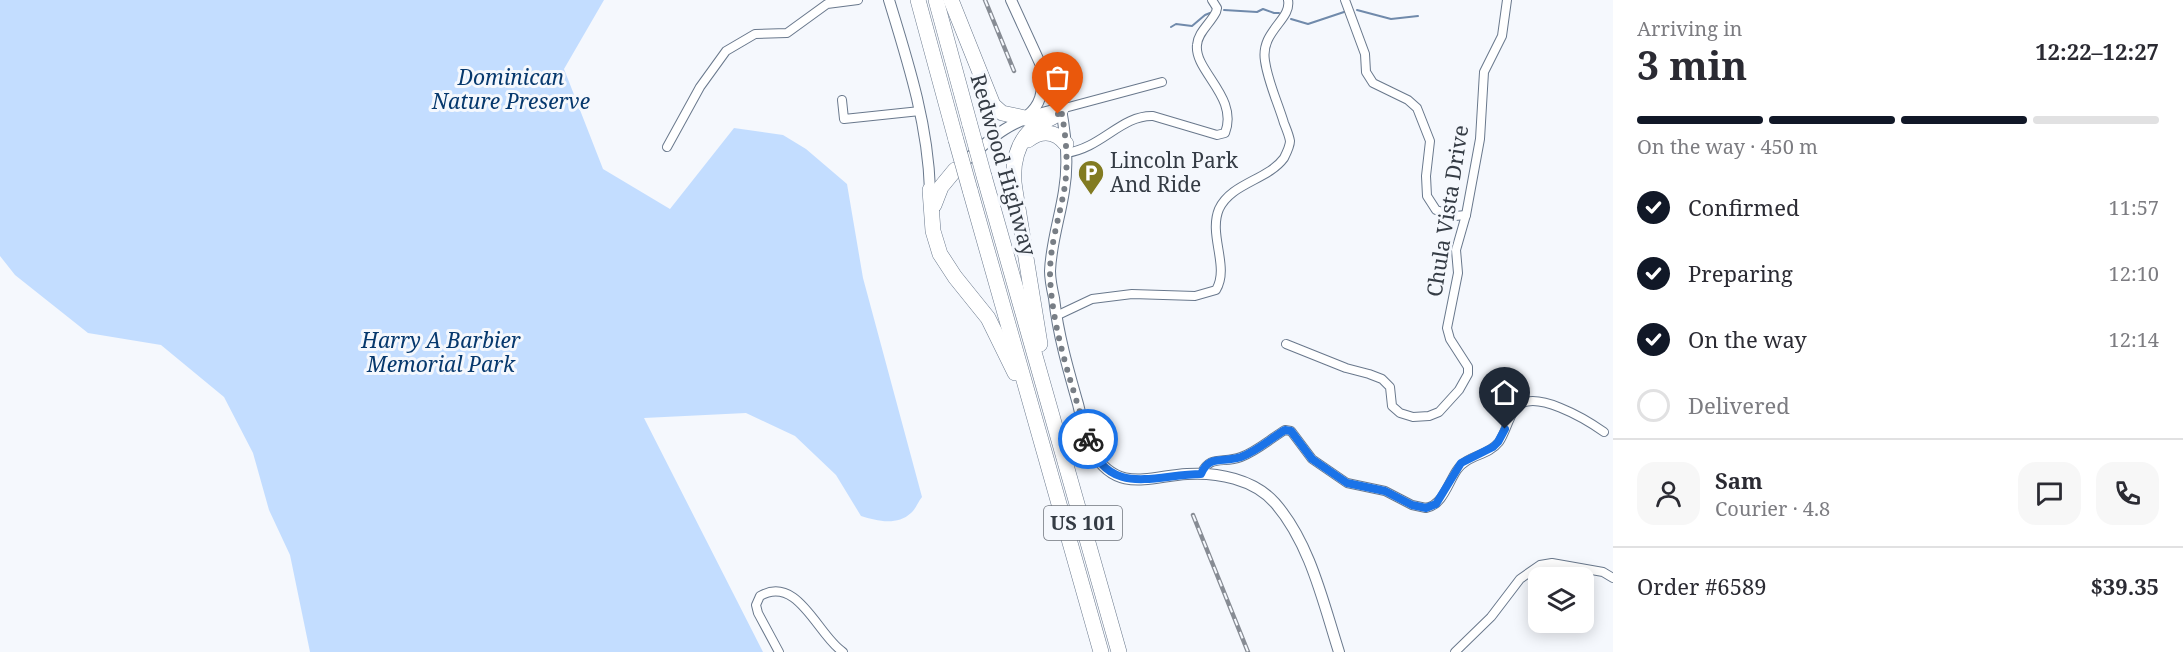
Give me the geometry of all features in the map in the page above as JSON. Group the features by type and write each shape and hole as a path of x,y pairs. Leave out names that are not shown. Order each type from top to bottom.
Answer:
{"highway":[{"name":"Redwood Highway","path":"918,0 1101,652"},
{"name":"Redwood Highway","path":"936,0 1119,652"},
{"path":"951,0 993,105 1006,114 1025,118"},
{"path":"1047,394 1038,324 1014,184 1014,162 1021,146 1034,128 1055,116 1061,109"},
{"path":"1021,146 1033,136 1044,132 1055,135 1066,148"},
{"path":"931,218 941,186 955,170"},
{"path":"930,190 931,218 940,254 988,318 1033,411"},
{"path":"1093,621 1094,652"}],"main road":[{"path":"890,0 920,111 927,149 930,190"},
{"path":"1011,0 1061,109 1066,148 1064,189 1054,238 1050,273 1065,359 1087,438 1098,459 1111,471 1129,479 1151,480 1176,475 1201,474 1224,476 1262,491 1274,502 1287,521 1308,560 1339,652"},
{"path":"1025,118 1041,100 1043,68"},
{"path":"927,149 934,166 940,173 949,174 996,133 1025,118 1061,109"}],"street":[{"path":"667,147 700,87 726,51 755,34 787,33 827,4 858,0"},
{"path":"1066,148 1089,147 1119,126 1144,116 1153,116 1217,135 1225,133 1229,123 1226,107 1198,57 1196,48 1198,40 1216,12 1217,8 1212,0"},
{"path":"1056,316 1092,299 1132,294 1195,296 1216,290 1221,281 1215,224 1220,208 1230,195 1269,171 1284,158 1290,142 1266,66 1263,49 1272,30 1285,15 1289,7 1288,0"},
{"path":"1345,0 1365,54 1366,72 1373,83 1408,100 1417,108 1430,141 1426,176 1427,196 1436,210 1455,216 1466,215"},
{"name":"Chula Vista Drive","path":"1286,344 1346,368 1382,379 1390,387 1392,406 1406,416 1422,417 1439,412 1459,390 1468,374 1467,367 1450,339 1447,328 1458,273 1456,250 1466,215 1480,139 1484,72 1502,36 1507,0"},
{"path":"1061,109 1162,82"},
{"path":"842,100 844,119 920,111"},
{"path":"1201,474 1209,462 1228,461 1254,452 1285,430 1291,431 1312,459 1347,483 1385,491 1412,505 1426,508 1436,504 1461,463 1493,447 1498,442 1516,409 1523,403 1542,401 1605,432"},
{"path":"1455,652 1491,616 1520,579 1533,568 1552,563 1603,572 1613,578"},
{"path":"779,652 756,605 760,596 772,591 793,597 813,616 826,638 843,652"}],"green space":[{"name":"Harry A Barbier Memorial Park","path":"0,0 604,0 564,69 603,169 670,209 734,128 783,135 806,149 847,184 863,278 922,497 912,512 900,520 880,521 867,518 861,516 836,475 795,436 746,413 644,418 763,652 310,652 290,555 269,510 253,453 224,397 161,345 88,333 15,275 0,256"}],"waterway":[{"path":"1224,10 1257,12 1263,9 1279,13"},
{"path":"1357,10 1391,19 1418,16"},
{"path":"1291,19 1308,24 1344,12"},
{"path":"1171,27 1176,24 1192,26 1210,13"}],"railway":[{"path":"985,0 1014,71"},
{"path":"1193,515 1248,652"}],"way so far":[{"path":"1058,114 1061,109 1066,163 1050,273 1065,359 1088,439"}],"place":[{"name":"Lincoln Park And Ride","path":"1091,196"}],"route":[{"path":"1088,439 1098,459 1111,471 1129,479 1147,480 1182,474 1201,474 1209,462 1228,461 1254,452 1285,430 1291,431 1312,459 1347,483 1385,491 1412,505 1426,508 1436,504 1461,463 1493,447 1505,429"}],"park label":[{"name":"Dominican Nature Preserve","path":"511,90"}]}
